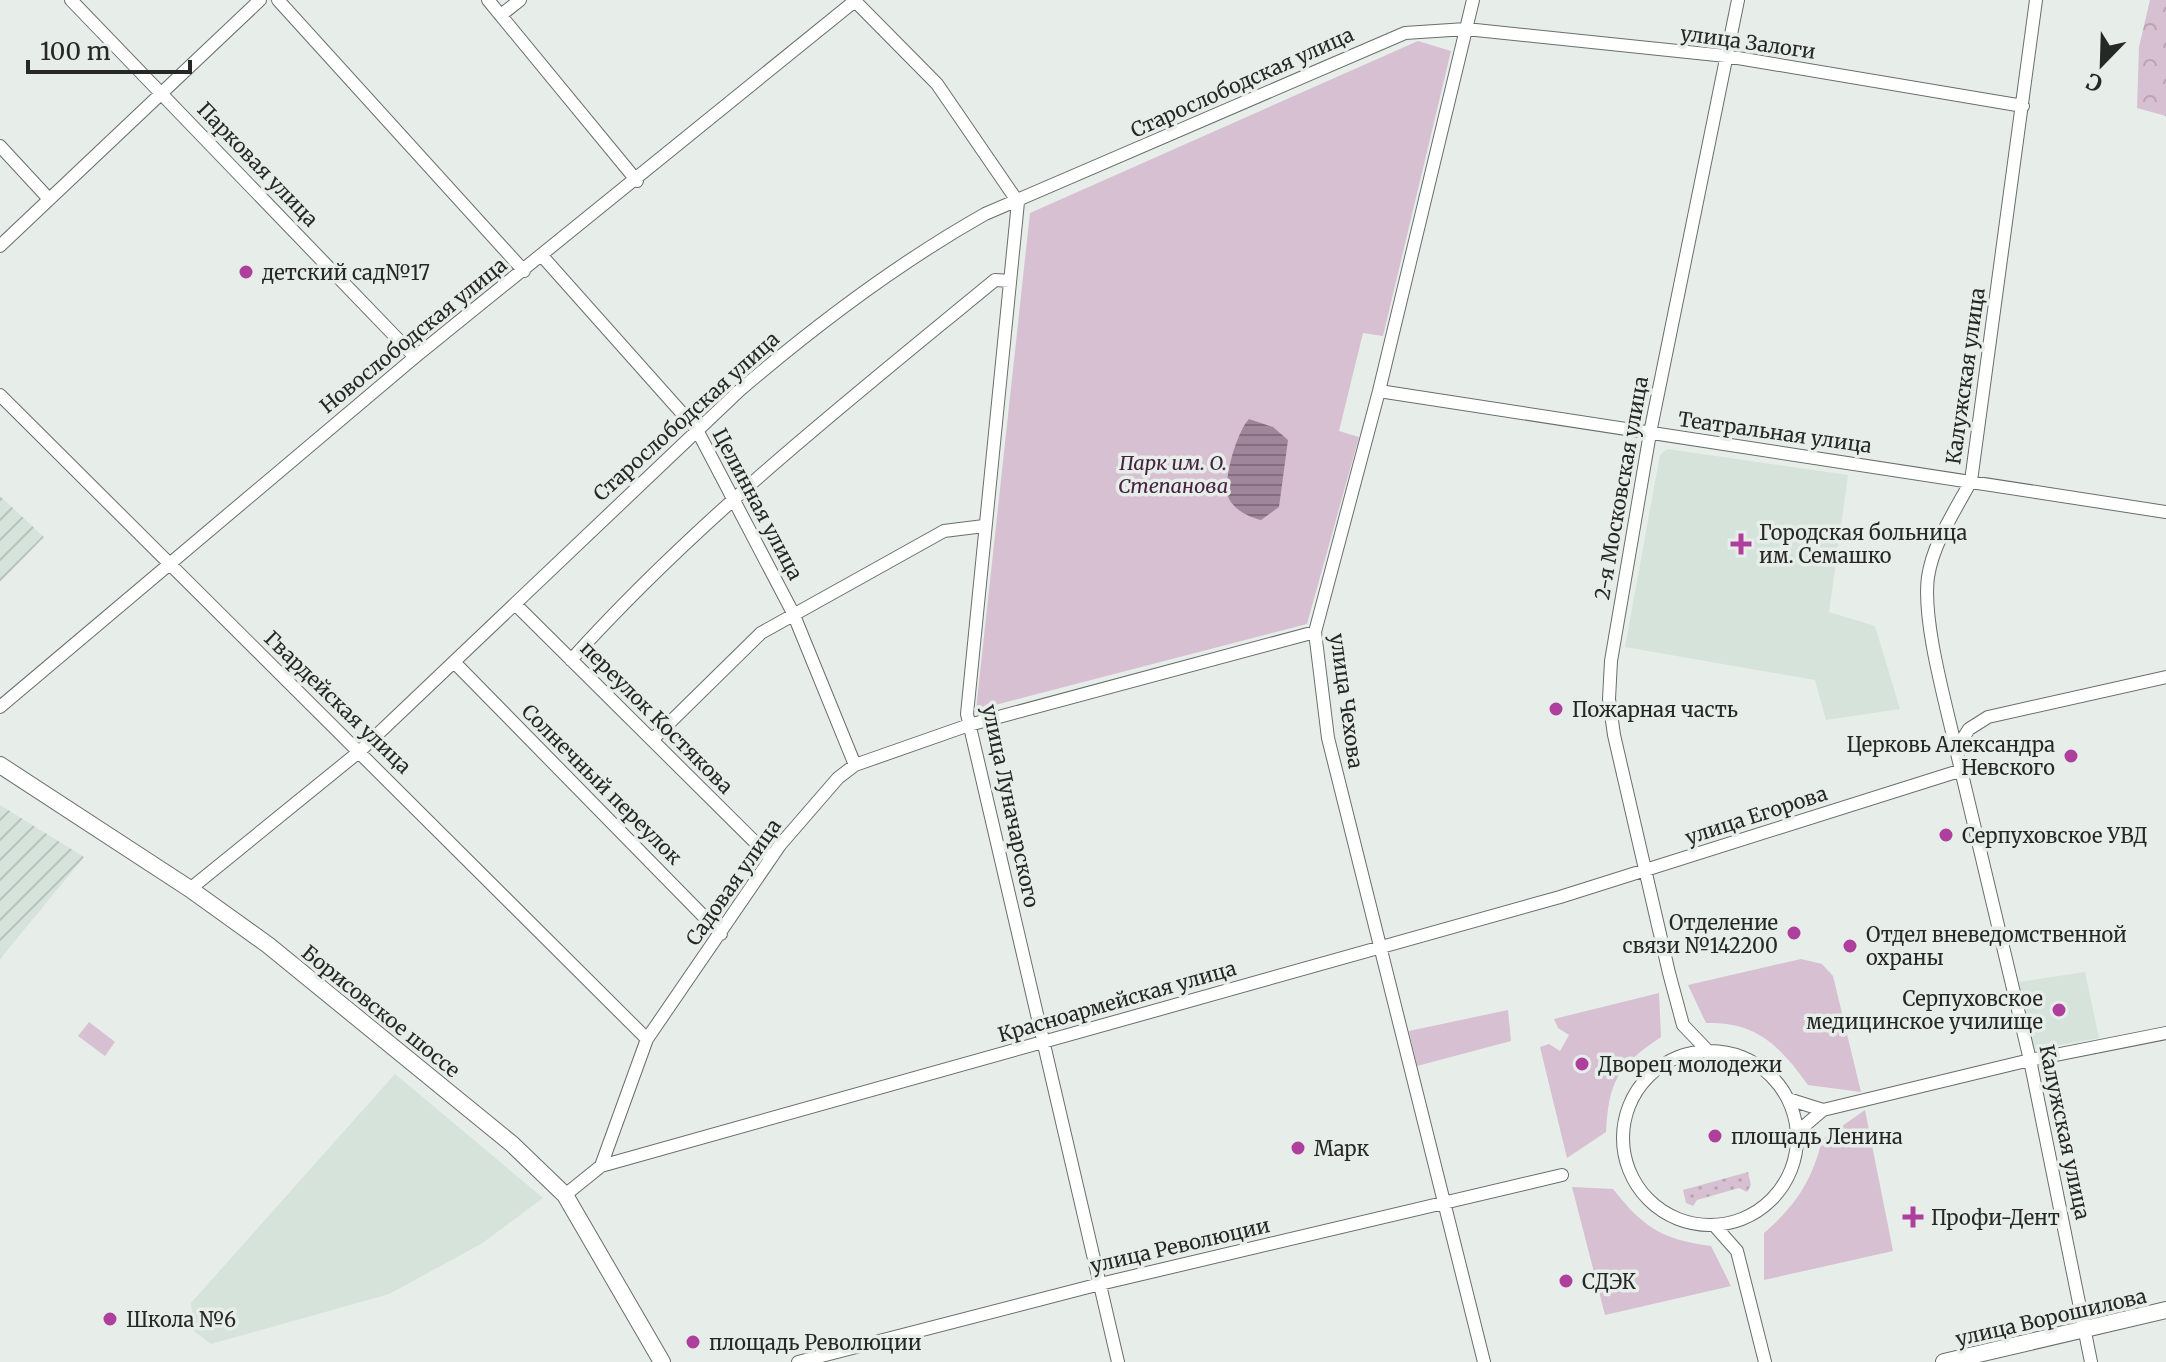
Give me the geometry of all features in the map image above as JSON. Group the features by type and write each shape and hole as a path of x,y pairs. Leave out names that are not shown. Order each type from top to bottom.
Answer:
{"main road":[{"name":"Борисовское шоссе","path":"0,765 190,889 268,945 512,1144 565,1195 662,1362"},
{"name":"улица Ворошилова","path":"1944,1362 2166,1310"}],"street":[{"name":"Парковая улица","path":"71,0 415,357"},
{"path":"0,246 260,0"},
{"path":"278,0 524,271"},
{"path":"488,0 637,181"},
{"path":"501,15 520,0"},
{"path":"855,0 937,84 1018,202"},
{"name":"Новослободская улица","path":"0,707 415,357 637,181 855,0"},
{"name":"улица Чехова","path":"1473,0 1379,391 1315,632 1328,738 1484,1362"},
{"name":"2-я Московская улица","path":"1683,1025 1644,872 1609,699 1611,661 1650,433 1738,0"},
{"name":"Калужская улица","path":"1956,749 1937,666 1928,577 1938,543 1971,481 2036,0"},
{"name":"улица Залоги","path":"1466,29 1726,56 2023,106"},
{"name":"Старослободская улица","path":"190,889 360,751 697,430 790,347 934,243 985,214 1405,33 1466,29"},
{"path":"0,146 49,199"},
{"name":"улица Луначарского","path":"1018,202 967,714 1118,1362"},
{"name":"Целинная улица","path":"543,257 697,430 793,613 855,765"},
{"path":"571,660 709,518 734,501 798,441 995,280 1010,281"},
{"name":"Театральная улица","path":"1379,391 2166,512"},
{"name":"Гвардейская улица","path":"0,395 647,1039"},
{"path":"652,740 761,633 944,531 984,526"},
{"name":"переулок Костякова","path":"515,604 771,858"},
{"name":"Садовая улица","path":"601,1166 647,1039 771,858 838,778 855,765 969,725 1315,632"},
{"name":"Солнечный переулок","path":"454,662 721,934"},
{"path":"1959,771 1956,749 1969,729 1988,717 2166,677"},
{"name":"Калужская улица","path":"1959,771 2030,1060 2091,1362"},
{"name":"улица Егорова","path":"1644,872 1959,771"},
{"name":"Красноармейская улица","path":"601,1166 1043,1044 1644,872"},
{"path":"1672,1060 1683,1025 1708,1051"},
{"path":"1796,1133 1823,1110 2030,1060 2166,1033"},
{"path":"1708,1051 1734,1055 1762,1068 1788,1099 1796,1133 1794,1161 1784,1184 1769,1202 1745,1219 1714,1225 1677,1218 1647,1197 1632,1176 1622,1141 1632,1098 1643,1082 1672,1060 1708,1051"},
{"path":"1788,1099 1823,1110"},
{"path":"565,1195 601,1166"},
{"name":"улица Революции","path":"803,1361 1100,1284 1562,1175"},
{"path":"1737,1251 1745,1219"},
{"path":"1714,1225 1737,1251 1765,1362"}],"shaded area":[{"path":"1249,419 1273,427 1288,440 1279,507 1261,520 1239,510 1227,492 1232,458"},
{"name":"Городская больница им. Семашко","path":"1667,449 1848,475 1829,612 1875,626 1900,709 1826,720 1815,680 1625,647 1660,455"},
{"path":"0,496 44,537 0,582"},
{"path":"0,805 84,857 0,959"},
{"name":"Серпуховское медицинское училище","path":"2085,972 2099,1038 2032,1050 2019,982"},
{"path":"395,1074 543,1198 481,1244 389,1294 211,1344 194,1331 191,1303"}],"green space":[{"path":"2150,0 2166,0 2166,116 2137,108 2139,47"},
{"name":"Парк им. О. Степанова","path":"1418,41 1451,51 1383,336 1363,333 1339,431 1359,437 1307,624 976,710 1030,213"},
{"path":"1801,959 1822,964 1833,976 1861,1092 1808,1085 1787,1058 1765,1039 1739,1027 1706,1023 1688,985"},
{"path":"1659,993 1661,1037 1625,1066 1618,1076 1610,1099 1606,1132 1567,1158 1540,1047 1549,1044 1560,1051 1569,1035 1558,1028 1554,1019"},
{"path":"1508,1010 1511,1041 1417,1066 1409,1031"},
{"path":"89,1022 115,1042 105,1056 78,1036"},
{"path":"1865,1110 1893,1251 1764,1280 1764,1233 1785,1212 1808,1180 1822,1140"},
{"path":"1748,1172 1751,1185 1747,1192 1739,1188 1697,1200 1693,1206 1686,1203 1683,1190"},
{"path":"1572,1187 1613,1189 1634,1213 1655,1230 1679,1240 1711,1246 1731,1286 1605,1315"}],"place":[{"name":"детский сад№17","path":"246,272"},
{"name":"Городская больница им. Семашко","path":"1741,544"},
{"name":"Пожарная часть","path":"1556,709"},
{"name":"Церковь Александра Невского","path":"2071,756"},
{"name":"Серпуховское УВД","path":"1946,835"},
{"name":"Отделение связи №142200","path":"1794,933"},
{"name":"Отдел вневедомственной охраны","path":"1850,946"},
{"name":"Серпуховское медицинское училище","path":"2059,1010"},
{"name":"Дворец молодежи","path":"1582,1064"},
{"name":"площадь Ленина","path":"1715,1136"},
{"name":"Марк","path":"1298,1148"},
{"name":"Профи-Дент","path":"1913,1217"},
{"name":"СДЭК","path":"1566,1281"},
{"name":"Школа №6","path":"110,1319"},
{"name":"площадь Революции","path":"693,1342"}]}
